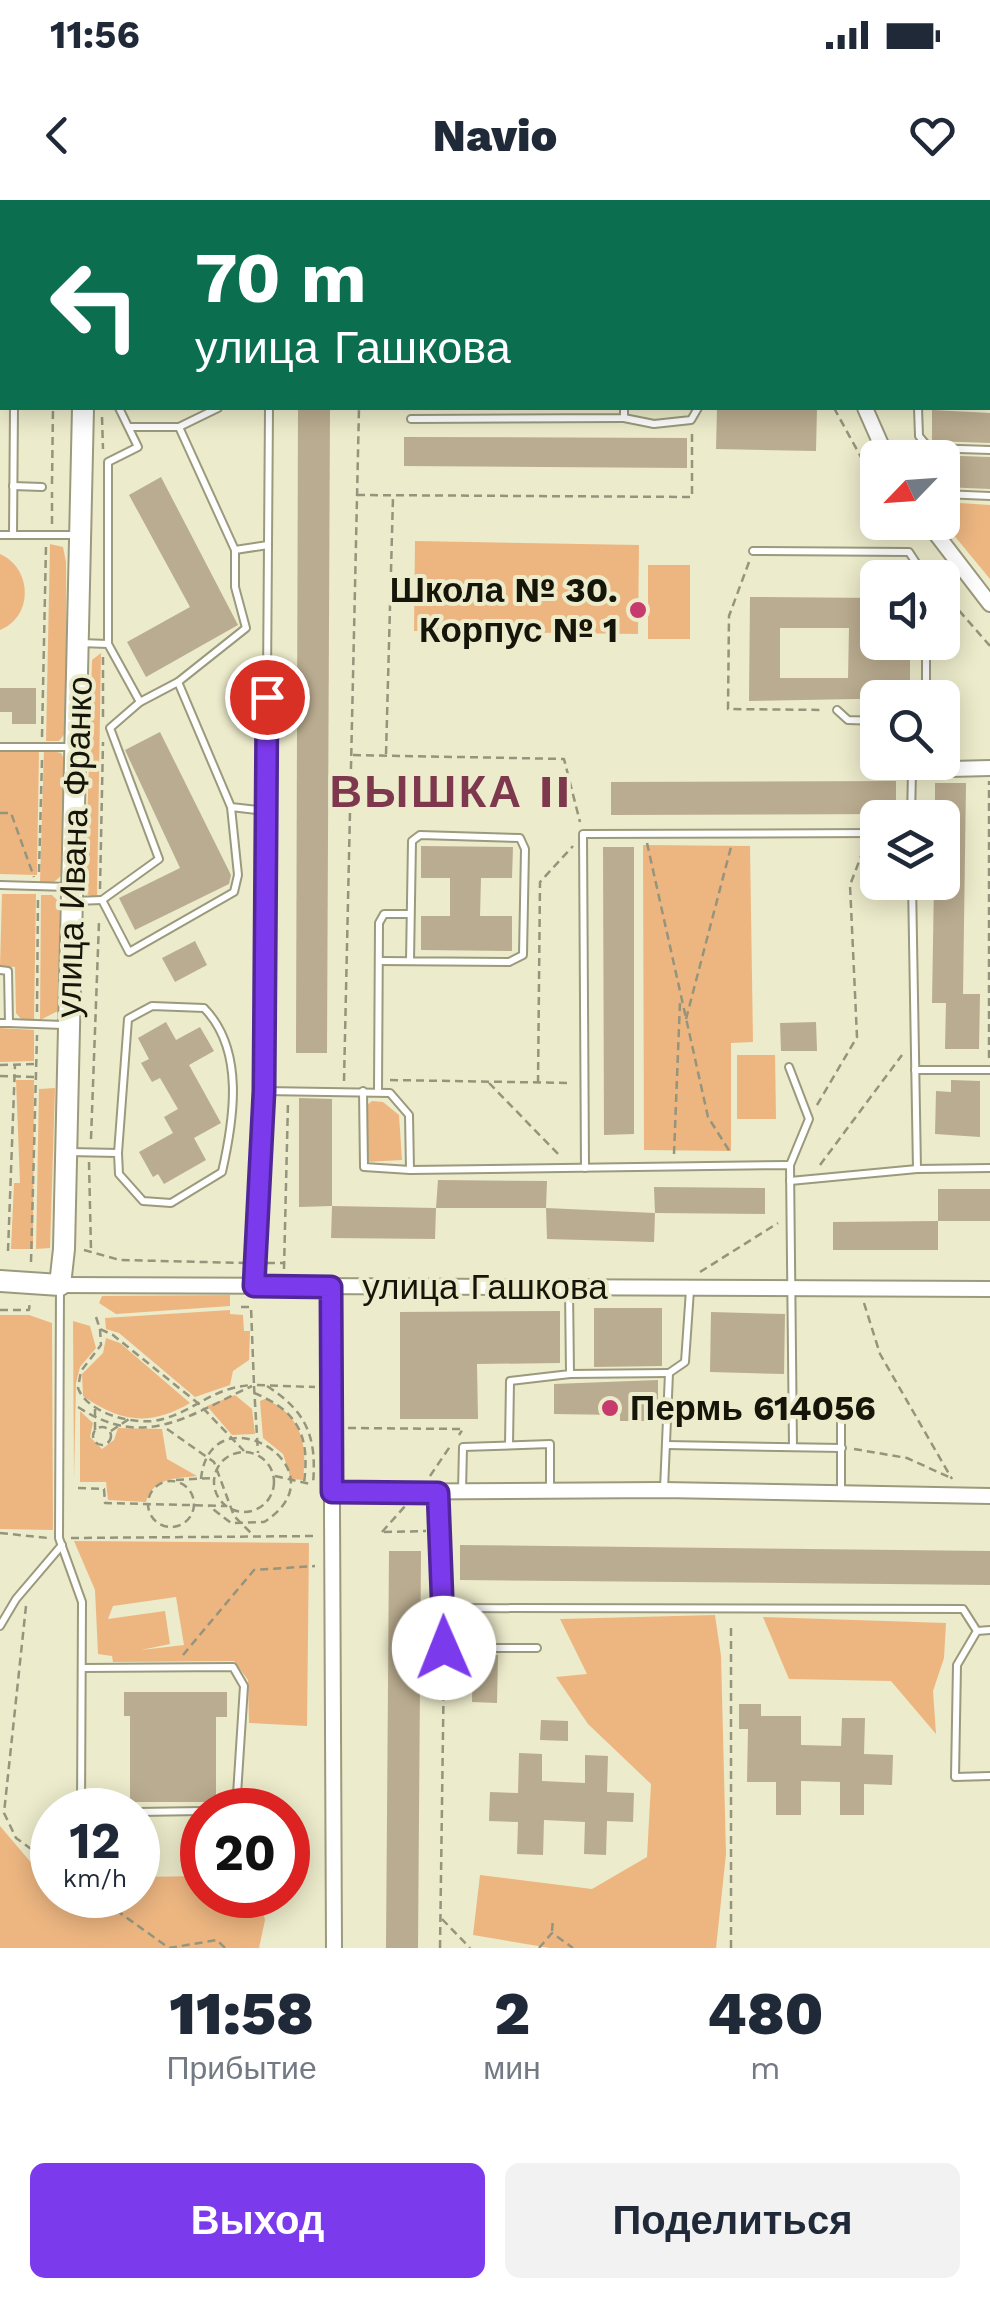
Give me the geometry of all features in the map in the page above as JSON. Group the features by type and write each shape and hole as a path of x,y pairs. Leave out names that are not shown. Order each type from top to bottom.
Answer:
{"street":[{"name":"улица Ивана Франко","path":"60,1285 79,1152 70,1024 82,410"},
{"path":"867,410 880,440"},
{"path":"941,540 990,604"},
{"path":"960,768 990,768"},
{"name":"улица Гашкова","path":"0,1282 569,1288 692,1282 990,1289"},
{"path":"331,1287 334,1948"},
{"path":"332,1492 664,1490 990,1496"}],"lane":[{"path":"13,535 14,410"},
{"path":"120,410 138,447 108,462 105,644 140,702"},
{"path":"128,427 179,427 214,410"},
{"path":"254,1286 264,1091 269,410"},
{"path":"624,410 624,418"},
{"path":"412,419 624,418 654,424 692,420 697,410"},
{"path":"918,410 919,436 929,448 990,450"},
{"path":"0,885 38,887 101,900 160,859 110,728 140,702 178,682 246,628 236,588 235,550 179,427"},
{"path":"13,486 42,487"},
{"path":"960,495 990,496"},
{"path":"0,535 82,535"},
{"path":"235,550 268,545"},
{"path":"753,551 909,552 914,560"},
{"path":"80,643 105,644"},
{"path":"101,900 129,952 234,892 238,875 231,807 178,682"},
{"path":"837,710 848,720 860,720"},
{"path":"0,747 77,747"},
{"path":"231,807 266,812"},
{"path":"585,1168 583,834 860,833"},
{"path":"379,961 410,962 510,962 522,955 524,843 513,836 416,837 410,846 410,962"},
{"path":"912,900 917,1169"},
{"path":"378,1092 381,918 410,914"},
{"path":"0,970 8,971 11,978 4,1023 70,1024"},
{"path":"152,1006 204,1008 232,1059 229,1083 235,1105 222,1172 170,1202 144,1201 119,1174 118,1153 125,1024 152,1006"},
{"path":"789,1067 809,1119 790,1165 793,1447"},
{"path":"916,1070 989,1070"},
{"path":"264,1091 363,1091 396,1097 410,1115 410,1170"},
{"path":"363,1091 364,1167 410,1170 790,1165"},
{"path":"79,1152 118,1153"},
{"path":"790,1180 917,1169 990,1168"},
{"path":"509,1445 510,1382 570,1374 669,1372 686,1362 692,1282"},
{"path":"60,1285 61,1542 82,1602 81,1788"},
{"path":"569,1288 570,1374"},
{"path":"664,1490 669,1372"},
{"path":"841,1420 841,1492"},
{"path":"462,1492 463,1447 550,1444 550,1493"},
{"path":"666,1445 842,1448"},
{"path":"438,1493 444,1648 537,1648"},
{"path":"0,1626 61,1542"},
{"path":"444,1608 962,1609 977,1631"},
{"path":"977,1631 990,1630"},
{"path":"977,1631 957,1665 955,1777 990,1776"},
{"path":"83,1668 234,1667 244,1686 237,1788"}],"path":[{"path":"30,1268 38,1024 44,551 50,535 54,410"},
{"path":"102,410 102,448"},
{"path":"344,1091 359,410"},
{"path":"835,410 860,455"},
{"path":"357,495 692,497 692,420"},
{"path":"386,756 392,496"},
{"path":"753,551 728,616 728,710 837,710"},
{"path":"960,612 990,646"},
{"path":"103,720 105,644"},
{"path":"91,1250 79,1152 101,900 103,739"},
{"path":"351,755 564,759 583,834 540,882 538,1083"},
{"path":"989,1070 990,768"},
{"path":"0,812 11,813 38,887"},
{"path":"645,834 708,1117 740,1166"},
{"path":"686,1020 734,834"},
{"path":"809,1119 857,1037 850,886 860,864"},
{"path":"673,1167 680,995"},
{"path":"810,1178 916,1037"},
{"path":"8,1251 15,1064"},
{"path":"0,1065 36,1064"},
{"path":"0,1076 36,1077"},
{"path":"378,1080 584,1084"},
{"path":"488,1082 572,1168"},
{"path":"284,1286 288,1091"},
{"path":"0,1145 12,1145"},
{"path":"0,1178 10,1178"},
{"path":"692,1282 790,1216"},
{"path":"78,1249 120,1260 284,1264"},
{"path":"859,1288 880,1354 961,1495"},
{"path":"0,1310 29,1310 30,1299"},
{"path":"241,1308 250,1307 258,1455"},
{"path":"96,1317 100,1345 81,1371 78,1388 81,1397 111,1414 159,1421 230,1386 316,1387"},
{"path":"100,1329 113,1335 195,1401 244,1451 258,1455 274,1475 316,1484 316,1426 302,1432"},
{"path":"166,1428 202,1407 254,1385"},
{"path":"266,1385 290,1402 310,1429"},
{"path":"254,1393 286,1409 302,1432 307,1459 304,1483"},
{"path":"286,1409 290,1402"},
{"path":"78,1407 110,1432"},
{"path":"95,1407 94,1440 102,1444 109,1440 110,1432 130,1419"},
{"path":"105,1426 111,1414"},
{"path":"95,1430 105,1426 166,1428 209,1456 217,1468 229,1508"},
{"path":"342,1428 463,1429 417,1493 382,1532 429,1531"},
{"path":"202,1479 209,1456 232,1439 258,1440 283,1459 289,1481 286,1498 273,1516 243,1526 221,1518 209,1506"},
{"path":"842,1448 907,1458 951,1478"},
{"path":"244,1451 225,1458 217,1468 216,1494 255,1537"},
{"path":"307,1459 315,1459"},
{"path":"78,1488 104,1489 105,1502 209,1506 249,1512 266,1503 274,1475"},
{"path":"180,1526 161,1525 153,1519 148,1505 155,1486 168,1481 214,1478"},
{"path":"168,1481 187,1487 194,1506"},
{"path":"180,1526 194,1506"},
{"path":"153,1537 161,1525"},
{"path":"180,1526 187,1537"},
{"path":"0,1533 61,1542 332,1535"},
{"path":"174,1666 254,1570 318,1566 316,1537"},
{"path":"28,1585 4,1813 16,1838 30,1848"},
{"path":"730,1948 731,1622"},
{"path":"440,1948 444,1648"},
{"path":"128,1918 169,1948 217,1940 225,1948"},
{"path":"441,1918 470,1948"},
{"path":"539,1948 552,1933 553,1919"},
{"path":"552,1933 573,1948"}],"shaded area":[{"path":"960,503 990,505 990,579 958,540"},
{"path":"415,541 639,545 638,634 414,631"},
{"path":"50,544 63,547 66,562 67,731 59,741 46,741"},
{"path":"0,554 18,570 25,592 19,614 0,630"},
{"path":"648,565 690,565 690,639 648,639"},
{"path":"101,653 97,899 85,893 92,660"},
{"path":"39,749 37,875 0,874 0,750"},
{"path":"44,749 61,753 65,760 61,876 54,882 40,882"},
{"path":"643,845 750,846 753,1042 731,1043 731,1151 644,1150"},
{"path":"2,894 36,894 34,1020 21,1019 16,1013 15,967 0,966"},
{"path":"41,895 52,895 60,903 58,1011 40,1020"},
{"path":"0,1028 34,1030 34,1061 0,1062"},
{"path":"737,1055 775,1055 776,1119 737,1119"},
{"path":"16,1080 34,1080 33,1249 11,1249 14,1183 20,1183"},
{"path":"55,1088 50,1248 36,1249 39,1089"},
{"path":"372,1101 383,1102 399,1115 402,1160 366,1162 366,1106"},
{"path":"230,1295 230,1306 116,1314 99,1303 102,1296"},
{"path":"230,1310 230,1314 243,1315 244,1331 250,1331 249,1360 233,1371 230,1385 195,1397 119,1333 106,1329 105,1318"},
{"path":"0,1315 29,1315 52,1323 53,1530 0,1529"},
{"path":"73,1321 90,1326 96,1348 80,1367 76,1383 74,1479"},
{"path":"106,1338 120,1343 190,1403 162,1415 136,1418 110,1412 83,1396 82,1374 103,1353"},
{"path":"235,1395 252,1409 255,1434 232,1435 207,1406"},
{"path":"265,1399 287,1413 299,1432 304,1454 303,1480 291,1479 283,1454 263,1438 260,1401"},
{"path":"80,1411 93,1423 90,1437 102,1449 114,1440 118,1428 162,1429 167,1459 197,1476 160,1484 146,1502 108,1500 106,1482 80,1482"},
{"path":"74,1541 309,1543 307,1726 249,1723 248,1680 234,1661 113,1662 112,1656 98,1654 95,1590","holes":["176,1597 184,1645 141,1650 170,1644 165,1611 108,1619 113,1606"]},
{"path":"715,1615 721,1656 726,1854 716,1948 550,1948 473,1935 480,1875 592,1889 647,1857 651,1784 588,1724 556,1677 587,1674 560,1619"},
{"path":"763,1617 946,1623 944,1658 933,1691 936,1734 891,1681 789,1679"},
{"path":"0,1826 30,1861 30,1918 160,1918 160,1877 180,1876 180,1918 265,1920 259,1948 0,1948"}],"building":[{"path":"298,410 330,410 327,1053 296,1053"},
{"path":"717,410 817,410 816,451 716,449"},
{"path":"932,410 990,413 990,443 932,440"},
{"path":"404,437 687,438 687,468 404,466"},
{"path":"960,456 990,457 990,489 960,488"},
{"path":"161,477 238,625 146,677 127,642 190,607 129,495"},
{"path":"750,597 860,598 860,660 910,660 910,680 860,680 860,699 749,701","holes":["780,628 849,628 848,678 780,678"]},
{"path":"0,688 36,688 36,724 12,724 12,712 0,712"},
{"path":"160,732 231,875 229,884 135,930 119,898 180,868 125,750"},
{"path":"896,781 896,800 860,800 860,814 611,815 611,782"},
{"path":"935,783 966,783 963,994 980,994 979,1049 945,1049 946,1003 932,1003 934,900 960,900 960,800 935,800"},
{"path":"421,846 513,847 512,878 481,878 480,916 512,916 512,951 421,950 421,916 450,916 450,878 421,878"},
{"path":"603,847 634,847 634,1134 604,1135"},
{"path":"195,941 207,965 175,982 162,958"},
{"path":"166,1022 176,1040 200,1027 214,1051 189,1065 221,1123 194,1138 206,1160 164,1184 158,1174 153,1177 139,1152 173,1133 164,1117 178,1109 160,1078 152,1082 141,1063 149,1059 138,1038"},
{"path":"816,1022 817,1051 781,1051 780,1023"},
{"path":"951,1080 980,1081 980,1137 935,1134 936,1091 951,1092"},
{"path":"299,1098 332,1099 332,1206 299,1207"},
{"path":"438,1180 547,1181 546,1208 436,1208"},
{"path":"654,1187 765,1188 765,1214 655,1213"},
{"path":"938,1189 990,1189 990,1221 938,1221"},
{"path":"332,1206 436,1208 435,1239 331,1238"},
{"path":"546,1208 655,1213 654,1242 547,1239"},
{"path":"938,1221 938,1250 833,1250 833,1222"},
{"path":"594,1308 662,1308 662,1366 594,1367"},
{"path":"560,1311 560,1363 477,1364 478,1419 400,1419 400,1312"},
{"path":"711,1312 785,1314 784,1374 710,1372"},
{"path":"658,1380 658,1421 620,1421 620,1415 554,1414 554,1384"},
{"path":"460,1545 990,1551 990,1585 460,1580"},
{"path":"389,1551 421,1551 418,1948 386,1948"},
{"path":"473,1655 498,1655 497,1703 472,1702"},
{"path":"124,1692 227,1692 227,1717 216,1717 216,1788 180,1788 180,1802 160,1802 160,1788 130,1788 130,1716 124,1716"},
{"path":"739,1704 761,1704 761,1716 801,1716 801,1745 841,1746 842,1718 865,1718 864,1754 893,1755 892,1785 864,1784 864,1815 840,1815 840,1782 801,1781 801,1815 776,1815 776,1782 747,1782 748,1729 739,1729"},
{"path":"541,1720 568,1721 568,1741 540,1740"},
{"path":"519,1753 542,1754 542,1781 585,1783 585,1755 608,1756 607,1792 634,1793 633,1822 607,1821 606,1855 584,1854 585,1822 544,1820 543,1855 517,1854 518,1822 489,1821 490,1792 518,1793"}],"place":[{"name":"Школа № 30. Корпус № 1","path":"638,610"},
{"name":"Пермь 614056","path":"610,1408"}],"district":[{"name":"ВЫШКА II","path":"451,791"}],"route":[{"path":"267,697 264,1091 254,1286 331,1287 332,1492 438,1493 444,1648"}]}
